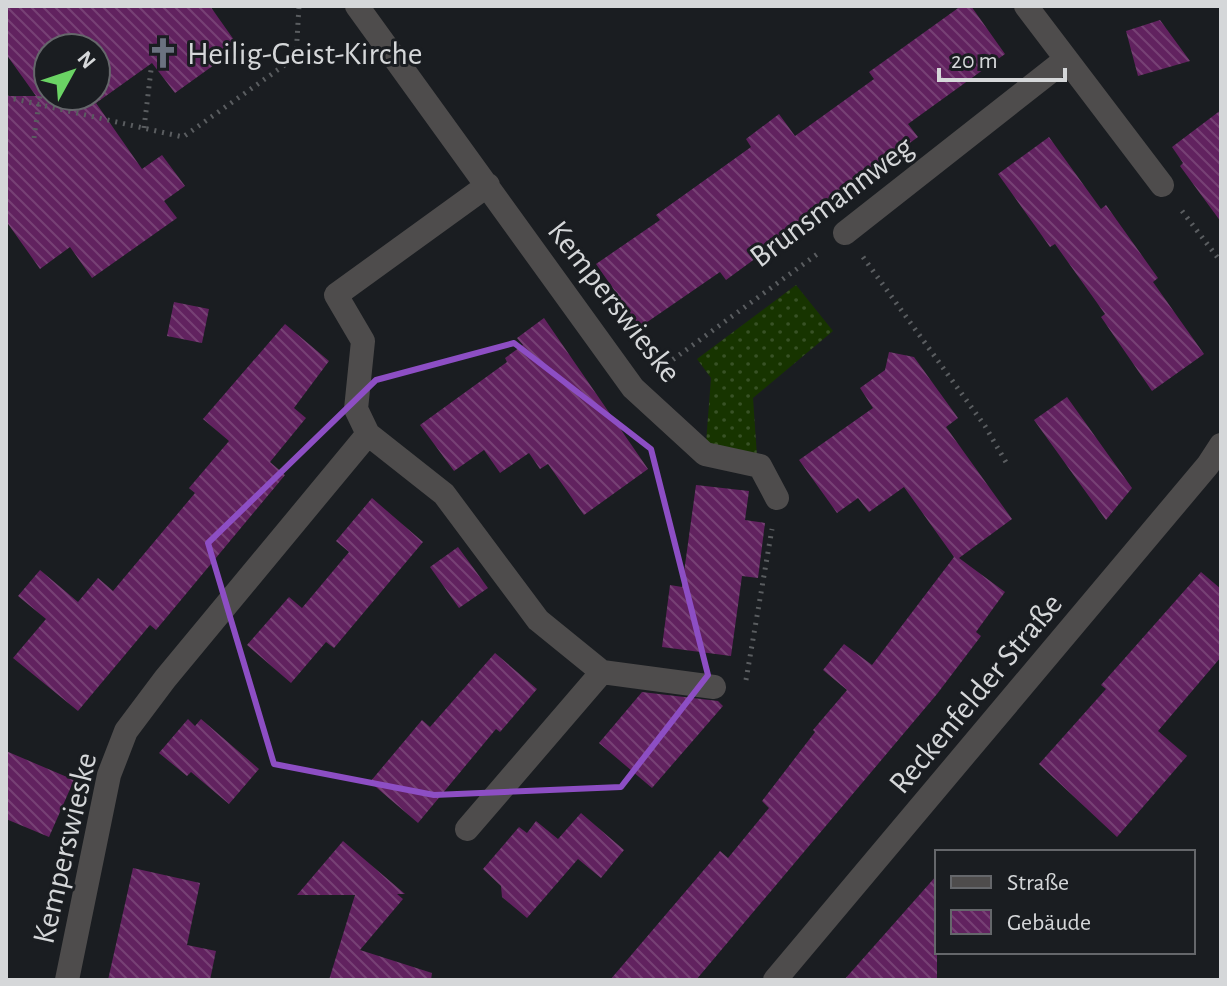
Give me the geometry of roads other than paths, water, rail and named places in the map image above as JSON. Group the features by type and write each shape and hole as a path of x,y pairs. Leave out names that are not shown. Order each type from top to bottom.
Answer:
{"street":[{"name":"Kemperswieske","path":"357,6 633,388 705,454 760,466 777,498"},
{"path":"1026,6 1162,185"},
{"name":"Brunsmannweg","path":"845,233 1065,60"},
{"path":"488,185 336,295 363,341 356,409 368,434 444,494 538,620 602,672 714,687"},
{"name":"Kemperswieske","path":"67,980 109,775 126,731 165,679 368,434"},
{"name":"Reckenfelder Straße","path":"775,980 1198,477 1221,445"},
{"path":"467,829 602,672"}],"place":[{"name":"Heilig-Geist-Kirche","path":"163,53"}]}
